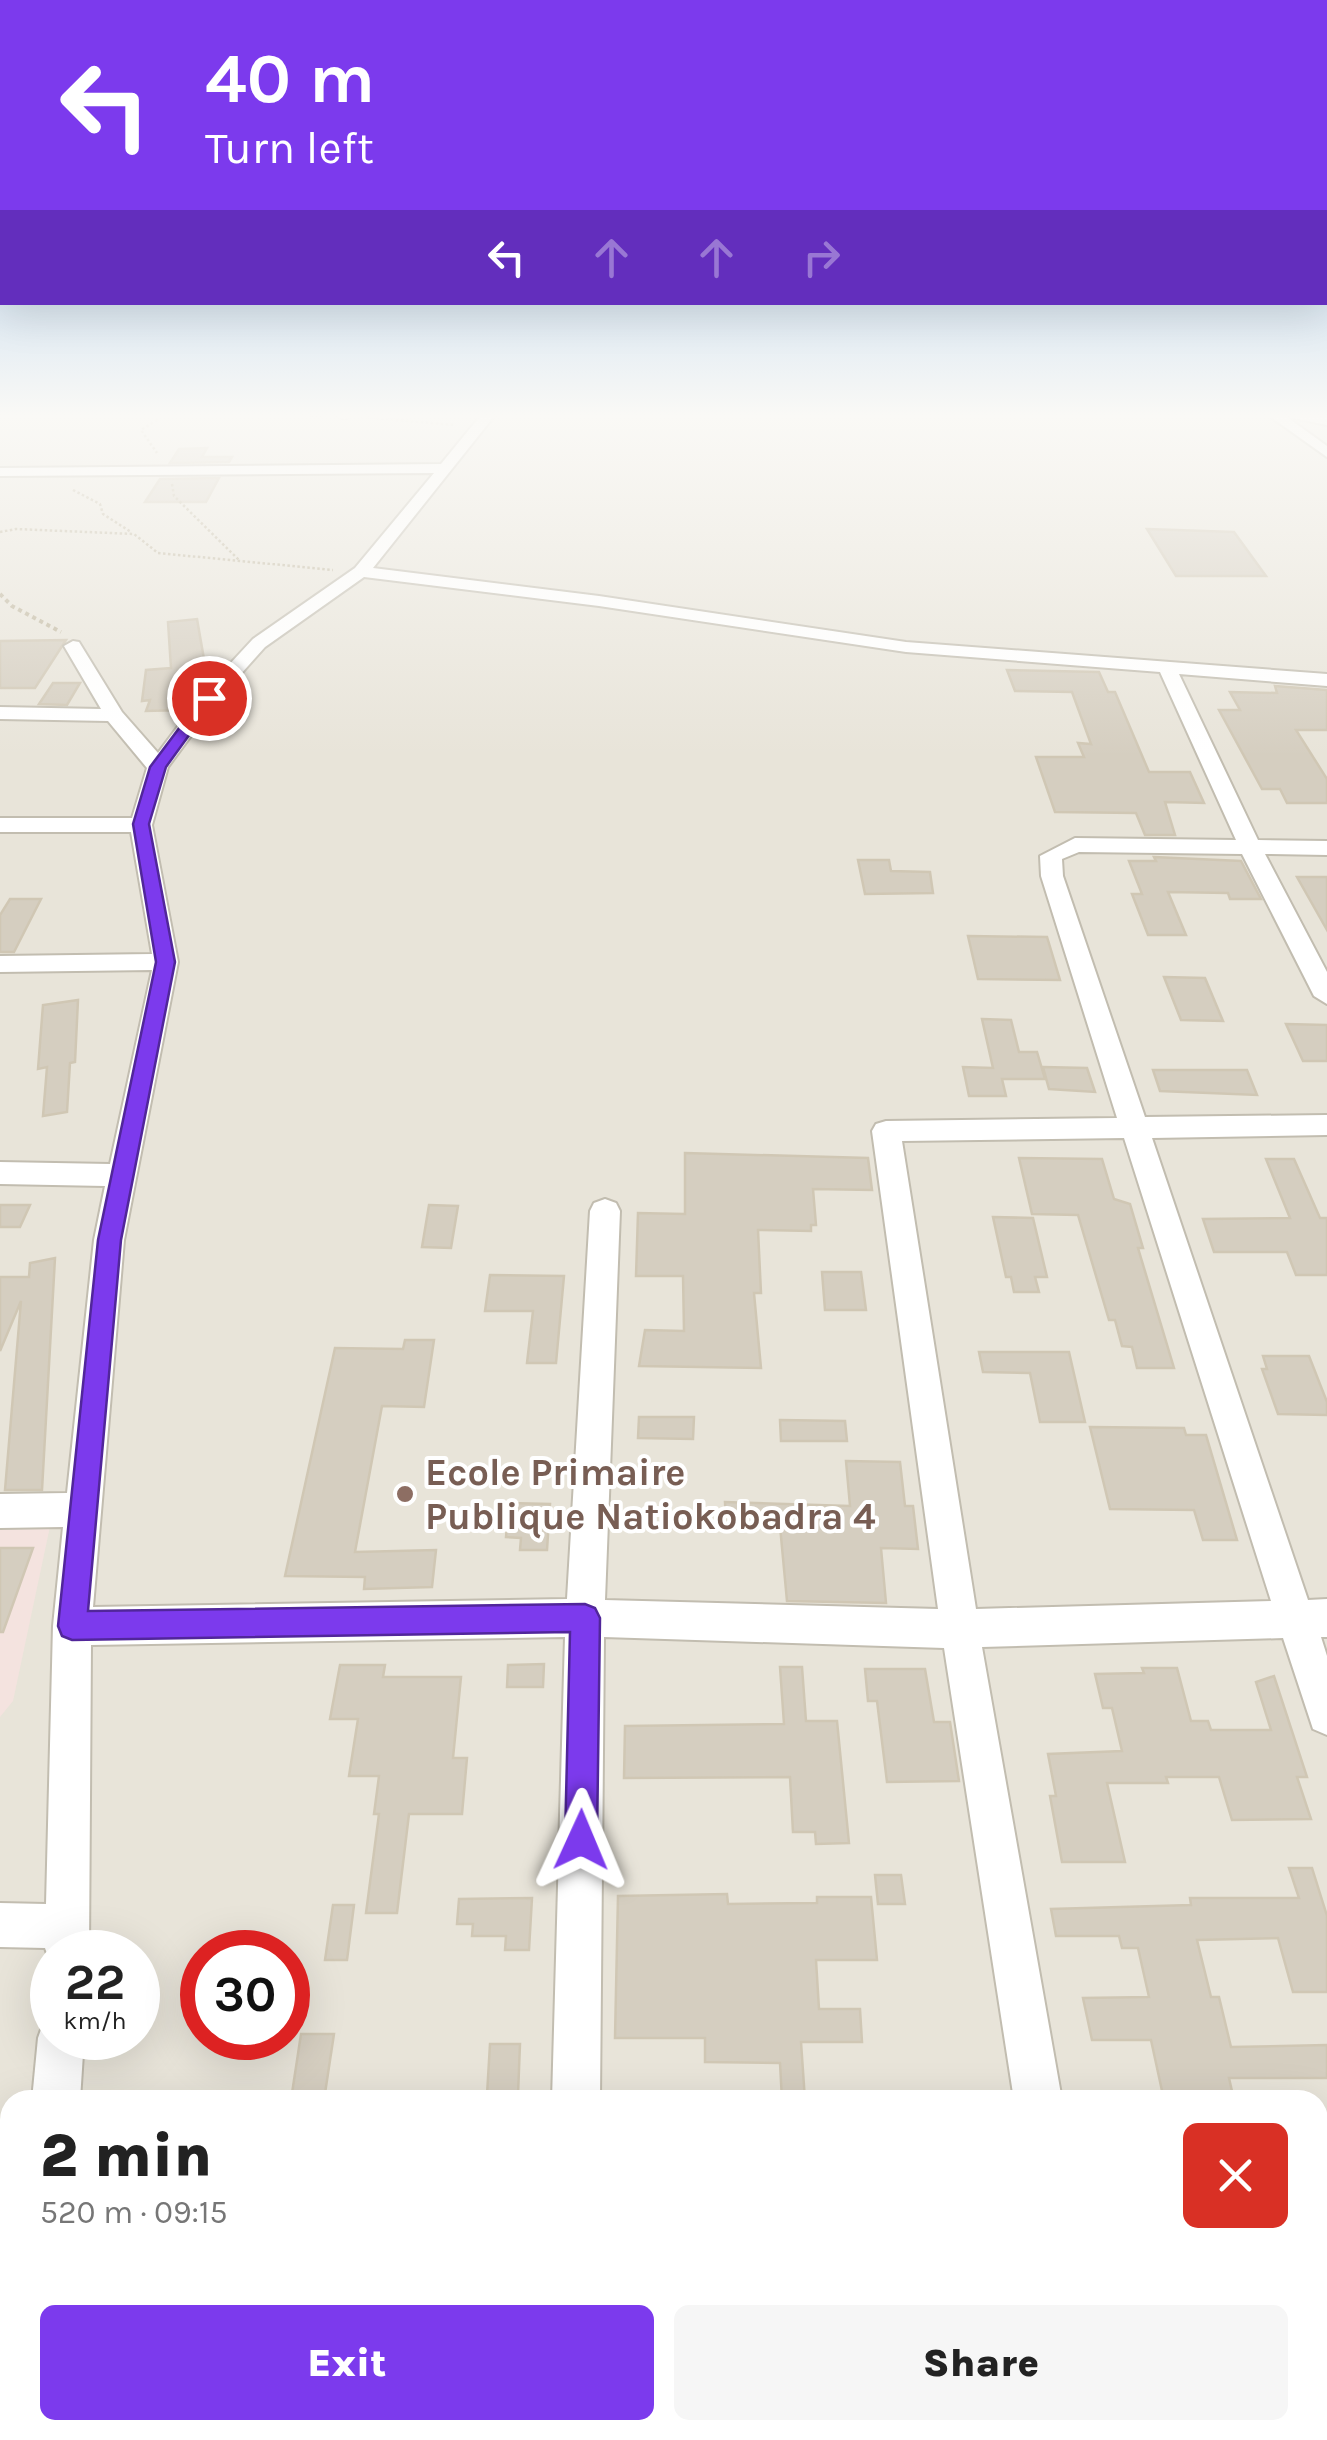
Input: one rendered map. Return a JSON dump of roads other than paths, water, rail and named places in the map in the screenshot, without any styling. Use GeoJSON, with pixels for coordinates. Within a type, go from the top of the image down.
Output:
{"type":"FeatureCollection","features":[{"type":"Feature","properties":{"kind":"street"},"geometry":{"type":"LineString","coordinates":[[68,1930],[72,1626],[109,1240],[166,962],[141,824],[158,767],[209,698],[259,643],[361,572],[396,529]]}},
{"type":"Feature","properties":{"kind":"street"},"geometry":{"type":"LineString","coordinates":[[361,572],[599,601],[906,646],[1327,680]]}},
{"type":"Feature","properties":{"kind":"street"},"geometry":{"type":"LineString","coordinates":[[73,646],[114,716],[158,767]]}},
{"type":"Feature","properties":{"kind":"street"},"geometry":{"type":"LineString","coordinates":[[1166,666],[1250,848],[1327,996]]}},
{"type":"Feature","properties":{"kind":"street"},"geometry":{"type":"LineString","coordinates":[[0,713],[114,716]]}},
{"type":"Feature","properties":{"kind":"street"},"geometry":{"type":"LineString","coordinates":[[0,825],[141,824]]}},
{"type":"Feature","properties":{"kind":"street"},"geometry":{"type":"LineString","coordinates":[[1327,848],[1075,845],[1052,856],[1052,876],[1133,1128],[1310,1618],[1327,1715]]}},
{"type":"Feature","properties":{"kind":"street"},"geometry":{"type":"LineString","coordinates":[[0,964],[166,962]]}},
{"type":"Feature","properties":{"kind":"street"},"geometry":{"type":"LineString","coordinates":[[1036,2090],[960,1629],[886,1130],[1327,1125]]}},
{"type":"Feature","properties":{"kind":"street"},"geometry":{"type":"LineString","coordinates":[[0,1173],[125,1174]]}},
{"type":"Feature","properties":{"kind":"street"},"geometry":{"type":"LineString","coordinates":[[576,2090],[585,1618],[605,1211]]}},
{"type":"Feature","properties":{"kind":"street"},"geometry":{"type":"LineString","coordinates":[[0,1511],[84,1510]]}},
{"type":"Feature","properties":{"kind":"street"},"geometry":{"type":"LineString","coordinates":[[72,1626],[585,1618],[960,1629],[1310,1618]]}},
{"type":"Feature","properties":{"kind":"street"},"geometry":{"type":"LineString","coordinates":[[0,1925],[30,1932]]}},
{"type":"Feature","properties":{"kind":"street"},"geometry":{"type":"LineString","coordinates":[[57,2090],[59,2060]]}},
{"type":"Feature","properties":{"kind":"place","name":"Ecole Primaire Publique Natiokobadra 4"},"geometry":{"type":"Point","coordinates":[405,1494]}}]}
